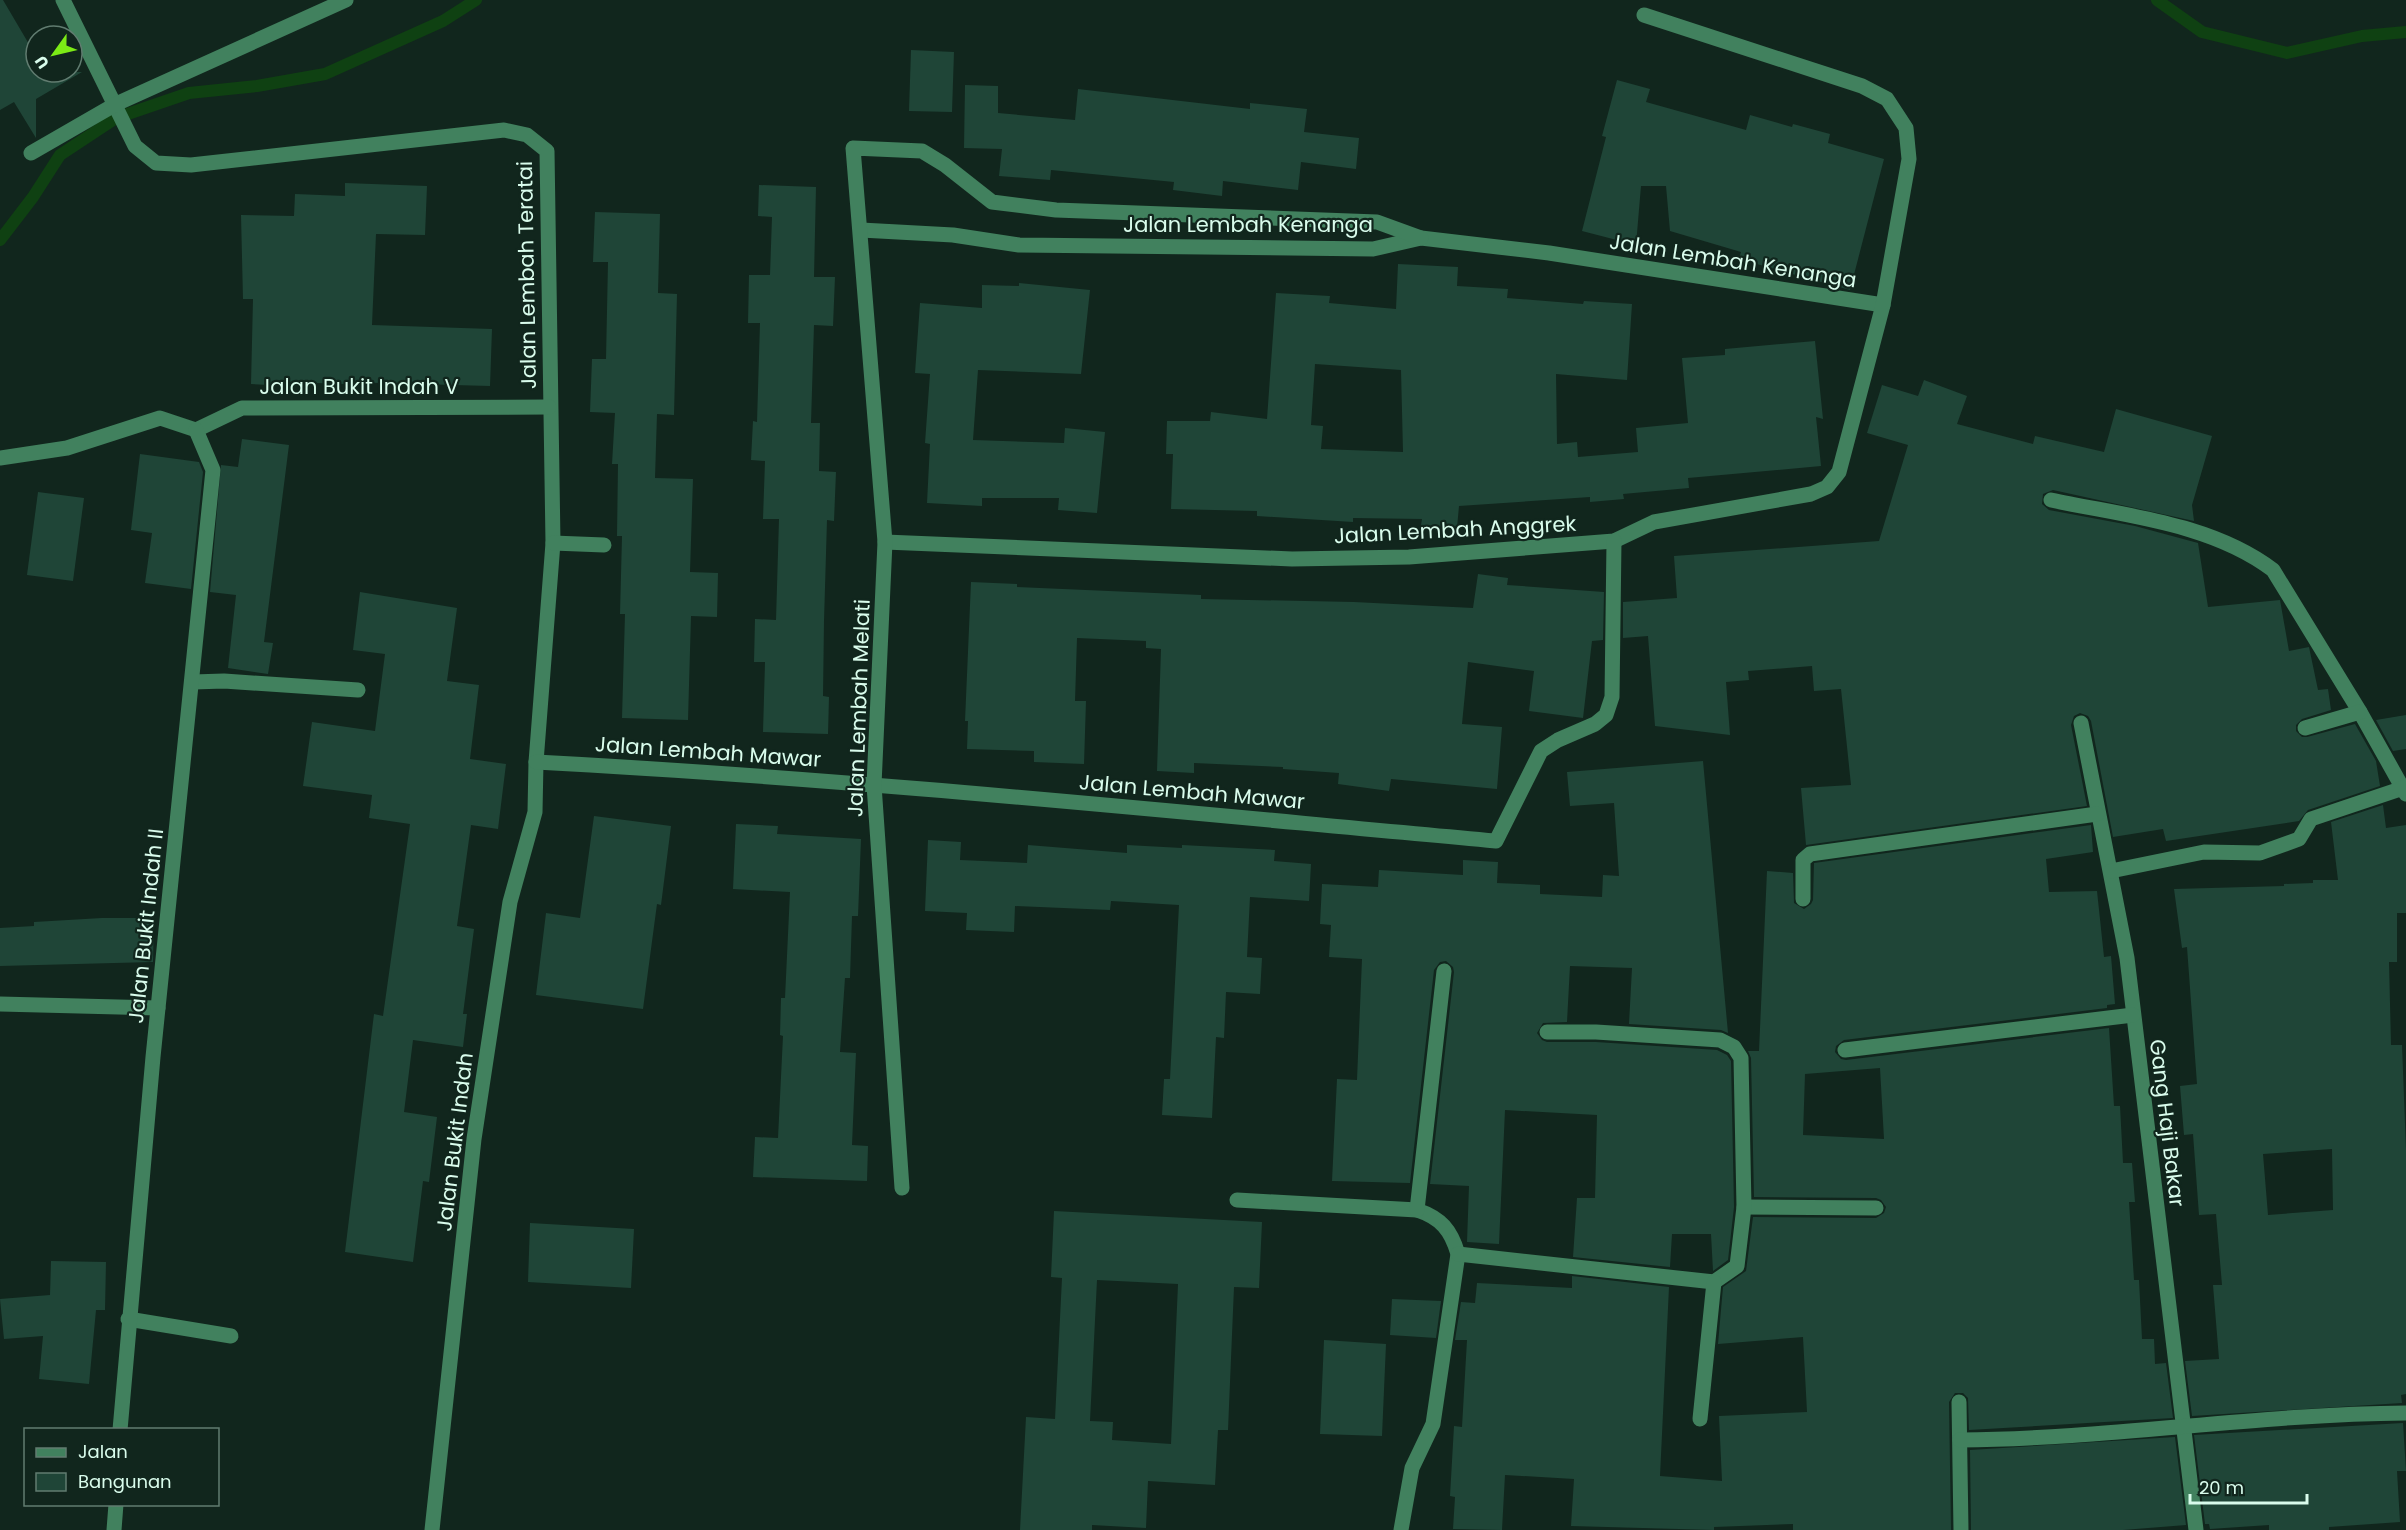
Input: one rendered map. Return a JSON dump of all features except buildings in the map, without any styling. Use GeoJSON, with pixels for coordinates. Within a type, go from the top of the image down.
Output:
{"type":"FeatureCollection","features":[{"type":"Feature","properties":{"kind":"street"},"geometry":{"type":"LineString","coordinates":[[63,0],[116,104]]}},
{"type":"Feature","properties":{"kind":"street"},"geometry":{"type":"LineString","coordinates":[[31,153],[116,104],[346,0]]}},
{"type":"Feature","properties":{"kind":"street","name":"Jalan Lembah Anggrek"},"geometry":{"type":"LineString","coordinates":[[885,542],[1292,559],[1409,557],[1614,541],[1654,522],[1810,494],[1827,488],[1839,472],[1883,305],[1909,159],[1906,128],[1887,99],[1862,86],[1644,15]]}},
{"type":"Feature","properties":{"kind":"street","name":"Jalan Lembah Teratai"},"geometry":{"type":"LineString","coordinates":[[116,104],[135,146],[156,163],[191,165],[504,130],[527,135],[547,151],[549,407],[553,543],[536,762]]}},
{"type":"Feature","properties":{"kind":"street","name":"Jalan Lembah Melati"},"geometry":{"type":"LineString","coordinates":[[902,1188],[874,785],[885,542],[853,148],[922,151],[945,165],[992,202],[1056,210],[1377,222],[1421,238]]}},
{"type":"Feature","properties":{"kind":"street","name":"Jalan Lembah Kenanga"},"geometry":{"type":"LineString","coordinates":[[861,230],[953,235],[1019,245],[1373,249],[1421,238],[1561,255],[1883,305]]}},
{"type":"Feature","properties":{"kind":"street","name":"Jalan Bukit Indah V"},"geometry":{"type":"LineString","coordinates":[[196,430],[242,408],[549,407]]}},
{"type":"Feature","properties":{"kind":"street"},"geometry":{"type":"LineString","coordinates":[[0,458],[68,448],[160,418],[196,430]]}},
{"type":"Feature","properties":{"kind":"street","name":"Jalan Bukit Indah II"},"geometry":{"type":"LineString","coordinates":[[120,1428],[128,1319],[158,1008],[213,470],[196,430]]}},
{"type":"Feature","properties":{"kind":"street"},"geometry":{"type":"LineString","coordinates":[[2051,500],[2200,532],[2260,560],[2272,570],[2360,712],[2405,790],[2311,819],[2299,839],[2260,853],[2204,852],[2111,871]]}},
{"type":"Feature","properties":{"kind":"street","name":"Jalan Lembah Mawar"},"geometry":{"type":"LineString","coordinates":[[536,762],[874,785],[1496,841],[1540,751],[1558,740],[1595,724],[1606,715],[1612,697],[1614,541]]}},
{"type":"Feature","properties":{"kind":"street"},"geometry":{"type":"LineString","coordinates":[[553,543],[604,546]]}},
{"type":"Feature","properties":{"kind":"street"},"geometry":{"type":"LineString","coordinates":[[193,682],[224,681],[358,690]]}},
{"type":"Feature","properties":{"kind":"street"},"geometry":{"type":"LineString","coordinates":[[2305,728],[2360,712]]}},
{"type":"Feature","properties":{"kind":"street","name":"Gang Haji Bakar"},"geometry":{"type":"LineString","coordinates":[[2081,723],[2127,958],[2196,1530]]}},
{"type":"Feature","properties":{"kind":"street","name":"Jalan Bukit Indah"},"geometry":{"type":"LineString","coordinates":[[432,1530],[474,1139],[510,902],[535,812],[536,762]]}},
{"type":"Feature","properties":{"kind":"street"},"geometry":{"type":"LineString","coordinates":[[1803,899],[1803,861],[1810,854],[2097,814]]}},
{"type":"Feature","properties":{"kind":"street"},"geometry":{"type":"LineString","coordinates":[[1417,1210],[1444,971]]}},
{"type":"Feature","properties":{"kind":"street"},"geometry":{"type":"LineString","coordinates":[[0,1004],[158,1008]]}},
{"type":"Feature","properties":{"kind":"street"},"geometry":{"type":"LineString","coordinates":[[1845,1050],[2133,1015]]}},
{"type":"Feature","properties":{"kind":"street"},"geometry":{"type":"LineString","coordinates":[[1458,1254],[1714,1282],[1737,1266],[1744,1207],[1741,1058],[1734,1047],[1720,1040],[1596,1032],[1547,1032]]}},
{"type":"Feature","properties":{"kind":"street"},"geometry":{"type":"LineString","coordinates":[[1237,1200],[1417,1210],[1428,1213],[1447,1227],[1458,1254],[1433,1424],[1412,1468],[1401,1530]]}},
{"type":"Feature","properties":{"kind":"street"},"geometry":{"type":"LineString","coordinates":[[1744,1207],[1876,1208]]}},
{"type":"Feature","properties":{"kind":"street"},"geometry":{"type":"LineString","coordinates":[[1700,1419],[1714,1282]]}},
{"type":"Feature","properties":{"kind":"street"},"geometry":{"type":"LineString","coordinates":[[128,1319],[231,1336]]}},
{"type":"Feature","properties":{"kind":"street"},"geometry":{"type":"LineString","coordinates":[[1959,1402],[1961,1530]]}},
{"type":"Feature","properties":{"kind":"street"},"geometry":{"type":"LineString","coordinates":[[1960,1440],[2031,1439],[2333,1413],[2406,1413]]}},
{"type":"Feature","properties":{"kind":"street"},"geometry":{"type":"LineString","coordinates":[[114,1530],[116,1506]]}},
{"type":"Feature","properties":{"kind":"waterway"},"geometry":{"type":"LineString","coordinates":[[0,240],[33,197],[60,155],[116,118],[189,93],[257,86],[325,74],[443,21],[476,0]]}},
{"type":"Feature","properties":{"kind":"waterway"},"geometry":{"type":"LineString","coordinates":[[2157,0],[2202,32],[2287,53],[2362,36],[2406,32]]}}]}
